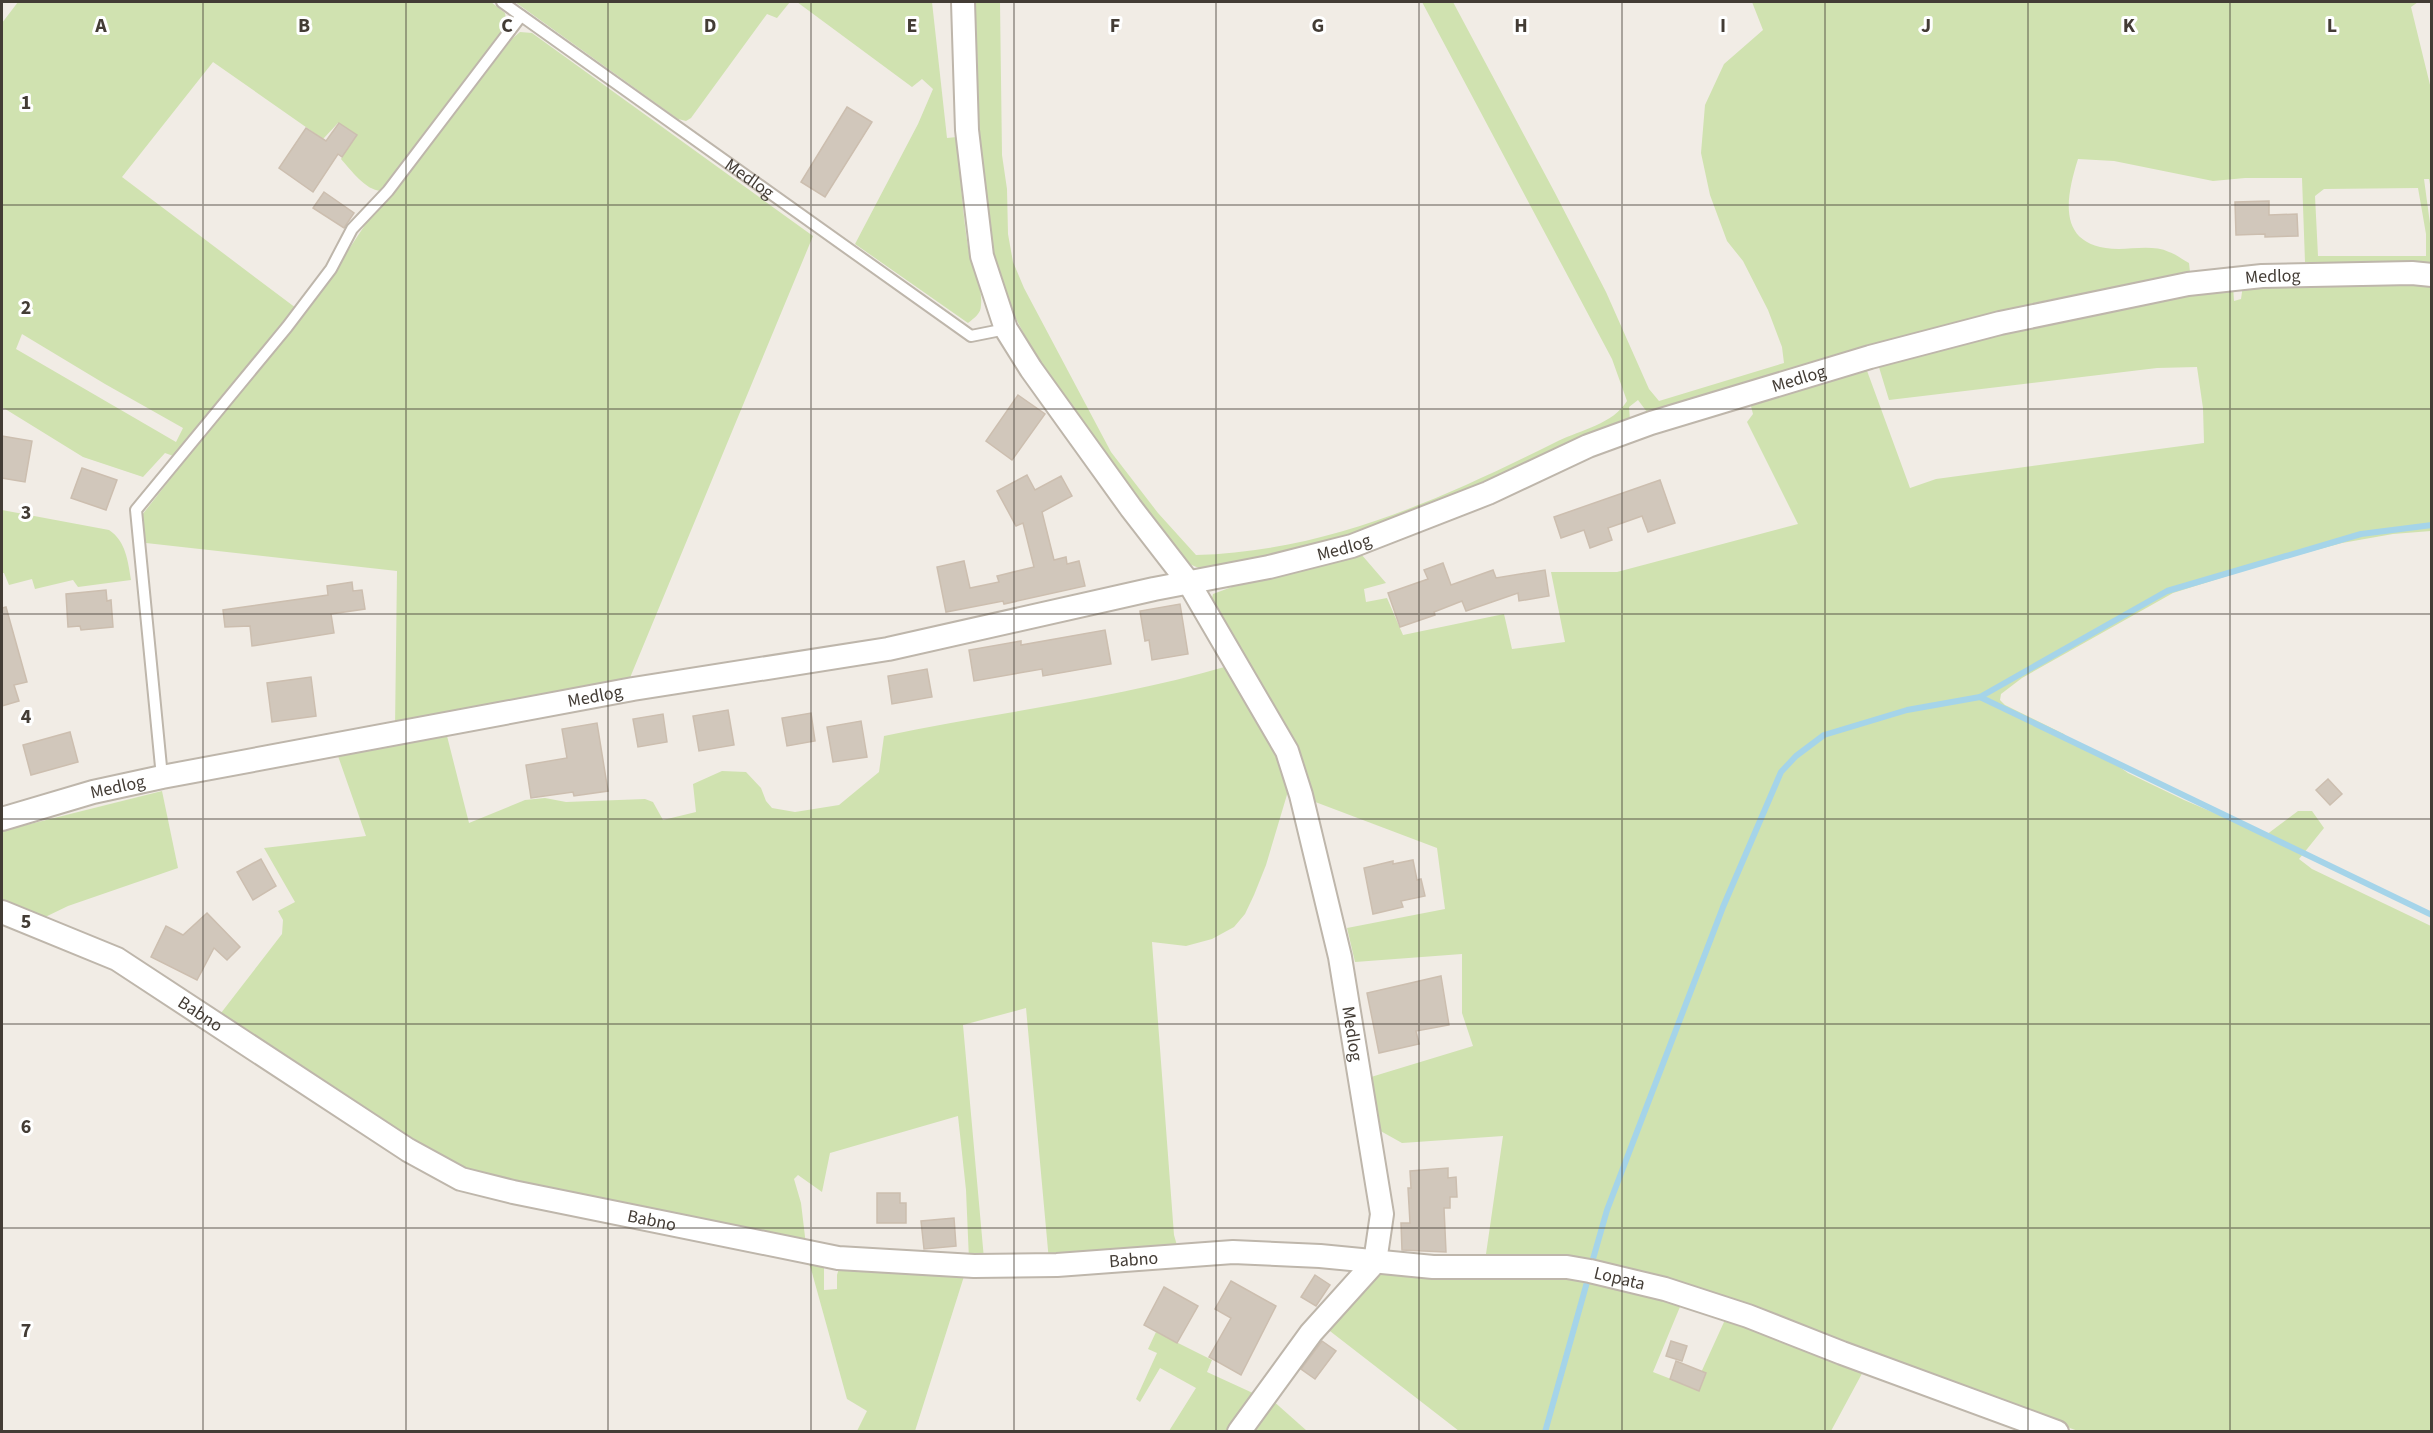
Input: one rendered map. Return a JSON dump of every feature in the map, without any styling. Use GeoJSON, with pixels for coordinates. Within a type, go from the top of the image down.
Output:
{"type":"FeatureCollection","features":[{"type":"Feature","properties":{"kind":"street"},"geometry":{"type":"LineString","coordinates":[[963,2],[968,130],[982,256],[1006,329],[1030,369],[1124,499],[1190,583]]}},
{"type":"Feature","properties":{"kind":"street","name":"Medlog"},"geometry":{"type":"LineString","coordinates":[[2,819],[93,792],[162,777],[633,689],[888,649],[1154,589],[1269,567],[1352,546],[1488,493],[1588,446],[1651,423],[1870,357],[2000,323],[2188,284],[2262,276],[2412,273],[2432,275]]}},
{"type":"Feature","properties":{"kind":"street","name":"Medlog"},"geometry":{"type":"LineString","coordinates":[[1190,583],[1287,751],[1301,795],[1340,957],[1370,1130],[1382,1214],[1375,1262]]}},
{"type":"Feature","properties":{"kind":"street","name":"Babno"},"geometry":{"type":"LineString","coordinates":[[2,912],[117,959],[408,1150],[461,1179],[513,1192],[838,1258],[974,1266],[1057,1265],[1233,1252],[1320,1256],[1375,1262]]}},
{"type":"Feature","properties":{"kind":"street"},"geometry":{"type":"LineString","coordinates":[[1239,1431],[1311,1333],[1375,1262]]}},
{"type":"Feature","properties":{"kind":"street","name":"Lopata"},"geometry":{"type":"LineString","coordinates":[[1375,1262],[1433,1267],[1567,1268],[1614,1276],[1665,1289],[1748,1316],[1842,1353],[2057,1431]]}},
{"type":"Feature","properties":{"kind":"lane","name":"Medlog"},"geometry":{"type":"LineString","coordinates":[[502,2],[971,336],[1006,329]]}},
{"type":"Feature","properties":{"kind":"lane"},"geometry":{"type":"LineString","coordinates":[[162,777],[136,510],[286,327],[331,269],[352,229],[388,191],[521,16]]}},
{"type":"Feature","properties":{"kind":"green space"},"geometry":{"type":"Polygon","coordinates":[[[18,2],[491,2],[505,13],[506,19],[503,30],[381,191],[364,183],[341,159],[356,134],[338,123],[323,139],[213,62],[122,177],[296,308],[176,457],[165,453],[143,477],[83,457],[2,407],[2,23],[18,2]],[[22,334],[16,349],[176,442],[183,428],[22,334]]]}},
{"type":"Feature","properties":{"kind":"green space"},"geometry":{"type":"Polygon","coordinates":[[[515,2],[790,2],[777,18],[767,14],[691,118],[686,121],[678,119],[515,2]]]}},
{"type":"Feature","properties":{"kind":"green space"},"geometry":{"type":"Polygon","coordinates":[[[797,2],[932,2],[947,138],[957,137],[967,238],[981,298],[980,311],[968,323],[855,244],[918,124],[933,89],[922,79],[912,87],[797,2]]]}},
{"type":"Feature","properties":{"kind":"green space"},"geometry":{"type":"Polygon","coordinates":[[[975,2],[1000,2],[1002,155],[1007,189],[1008,234],[1013,262],[1024,288],[1111,452],[1158,513],[1196,555],[1292,544],[1383,518],[1471,483],[1558,441],[1596,426],[1614,415],[1627,401],[1612,359],[1422,2],[1453,2],[1606,292],[1649,389],[1659,401],[1784,363],[1782,347],[1768,310],[1743,261],[1727,241],[1710,195],[1701,153],[1705,105],[1724,64],[1763,30],[1752,2],[2418,2],[2411,7],[2431,89],[2431,190],[2429,179],[2424,179],[2431,231],[2431,268],[2305,262],[2302,178],[2245,178],[2213,181],[2114,161],[2078,159],[2070,191],[2069,207],[2070,220],[2076,232],[2085,241],[2099,247],[2163,250],[2189,263],[2190,272],[2034,303],[1800,367],[1647,412],[1638,400],[1629,407],[1630,420],[1610,425],[1559,446],[1463,494],[1391,522],[1257,562],[1201,569],[1187,563],[1091,437],[1088,429],[1034,351],[1008,301],[989,230],[984,192],[975,2]],[[2418,188],[2324,189],[2315,196],[2318,256],[2426,256],[2426,234],[2418,188]]]}},
{"type":"Feature","properties":{"kind":"green space"},"geometry":{"type":"Polygon","coordinates":[[[520,32],[532,33],[813,236],[627,685],[395,728],[397,571],[137,542],[138,520],[335,270],[369,219],[520,32]]]}},
{"type":"Feature","properties":{"kind":"green space"},"geometry":{"type":"Polygon","coordinates":[[[2381,282],[2431,287],[2431,531],[2393,534],[2342,543],[2173,593],[2022,678],[2001,694],[2000,700],[2005,705],[2064,734],[2069,742],[2100,753],[2128,773],[2266,835],[2298,811],[2312,811],[2324,828],[2299,859],[2312,869],[2431,926],[2431,1431],[2078,1431],[1739,1306],[1485,1261],[1503,1136],[1402,1143],[1377,1129],[1371,1077],[1473,1046],[1462,1013],[1462,954],[1355,962],[1347,928],[1445,909],[1437,848],[1310,800],[1289,734],[1259,681],[1210,605],[1213,594],[1253,579],[1361,554],[1386,583],[1364,589],[1366,602],[1387,598],[1403,635],[1504,614],[1512,649],[1565,642],[1551,572],[1617,572],[1798,524],[1747,422],[1753,414],[1750,402],[1866,368],[1910,488],[1936,479],[2204,443],[2203,408],[2197,367],[2157,368],[1889,400],[1878,364],[1942,345],[2233,286],[2234,301],[2241,299],[2243,285],[2381,282]]]}},
{"type":"Feature","properties":{"kind":"green space"},"geometry":{"type":"Polygon","coordinates":[[[2,510],[109,530],[123,546],[131,580],[78,587],[73,580],[35,589],[32,579],[9,585],[2,573],[2,510]]]}},
{"type":"Feature","properties":{"kind":"green space"},"geometry":{"type":"Polygon","coordinates":[[[1228,666],[1278,744],[1289,788],[1266,865],[1245,914],[1234,927],[1212,939],[1186,946],[1152,942],[1174,1235],[1178,1249],[1049,1261],[1026,1008],[963,1025],[984,1259],[969,1260],[966,1190],[958,1116],[830,1153],[822,1192],[798,1175],[794,1179],[801,1203],[806,1245],[466,1176],[221,1013],[282,934],[283,920],[278,911],[295,902],[264,848],[366,836],[338,756],[447,736],[469,823],[525,800],[545,798],[566,802],[645,799],[653,802],[663,820],[696,812],[693,784],[722,771],[746,772],[761,788],[766,801],[772,808],[795,812],[839,805],[879,772],[884,736],[1100,696],[1228,666]]]}},
{"type":"Feature","properties":{"kind":"green space"},"geometry":{"type":"Polygon","coordinates":[[[162,791],[178,868],[68,906],[39,920],[2,907],[2,831],[162,791]]]}},
{"type":"Feature","properties":{"kind":"green space"},"geometry":{"type":"Polygon","coordinates":[[[805,1255],[824,1266],[824,1290],[837,1289],[840,1265],[966,1270],[915,1431],[857,1431],[867,1411],[847,1399],[811,1269],[805,1255]]]}},
{"type":"Feature","properties":{"kind":"green space"},"geometry":{"type":"Polygon","coordinates":[[[1391,1270],[1584,1275],[1682,1302],[1653,1372],[1694,1388],[1724,1322],[1732,1320],[1865,1368],[1831,1431],[1459,1431],[1326,1328],[1376,1275],[1391,1270]]]}},
{"type":"Feature","properties":{"kind":"green space"},"geometry":{"type":"Polygon","coordinates":[[[1156,1332],[1212,1360],[1207,1372],[1255,1394],[1228,1432],[1169,1431],[1196,1388],[1160,1368],[1140,1402],[1136,1399],[1157,1353],[1148,1349],[1156,1332]]]}},
{"type":"Feature","properties":{"kind":"green space"},"geometry":{"type":"Polygon","coordinates":[[[1271,1399],[1307,1431],[1248,1432],[1271,1399]]]}},
{"type":"Feature","properties":{"kind":"building"},"geometry":{"type":"Polygon","coordinates":[[[847,107],[872,122],[825,197],[801,182],[847,107]]]}},
{"type":"Feature","properties":{"kind":"building"},"geometry":{"type":"Polygon","coordinates":[[[339,123],[357,135],[342,157],[338,154],[313,192],[279,168],[306,128],[326,141],[339,123]]]}},
{"type":"Feature","properties":{"kind":"building"},"geometry":{"type":"Polygon","coordinates":[[[324,192],[354,213],[344,228],[313,208],[324,192]]]}},
{"type":"Feature","properties":{"kind":"building"},"geometry":{"type":"Polygon","coordinates":[[[2269,201],[2269,215],[2297,214],[2298,236],[2236,235],[2235,202],[2269,201]]]}},
{"type":"Feature","properties":{"kind":"building"},"geometry":{"type":"Polygon","coordinates":[[[1018,395],[1045,414],[1012,460],[986,441],[1018,395]]]}},
{"type":"Feature","properties":{"kind":"building"},"geometry":{"type":"Polygon","coordinates":[[[2,436],[32,441],[25,482],[2,478],[2,436]]]}},
{"type":"Feature","properties":{"kind":"building"},"geometry":{"type":"Polygon","coordinates":[[[82,468],[117,480],[106,510],[71,498],[82,468]]]}},
{"type":"Feature","properties":{"kind":"building"},"geometry":{"type":"Polygon","coordinates":[[[1027,475],[1035,490],[1061,476],[1072,496],[1042,512],[1054,560],[1066,557],[1067,564],[1079,561],[1085,586],[1004,604],[1003,601],[946,612],[937,567],[964,561],[970,588],[999,582],[997,576],[1034,567],[1023,523],[1016,526],[997,491],[1027,475]]]}},
{"type":"Feature","properties":{"kind":"building"},"geometry":{"type":"Polygon","coordinates":[[[1660,480],[1675,523],[1648,532],[1642,516],[1608,528],[1612,540],[1590,548],[1584,530],[1561,538],[1554,517],[1660,480]]]}},
{"type":"Feature","properties":{"kind":"building"},"geometry":{"type":"Polygon","coordinates":[[[1443,563],[1451,585],[1493,570],[1496,578],[1545,570],[1549,596],[1519,601],[1518,593],[1466,611],[1462,601],[1434,612],[1435,615],[1400,627],[1388,593],[1428,579],[1424,570],[1443,563]]]}},
{"type":"Feature","properties":{"kind":"building"},"geometry":{"type":"Polygon","coordinates":[[[352,582],[353,591],[362,590],[365,609],[331,614],[334,633],[252,646],[250,626],[225,627],[223,610],[328,595],[327,586],[352,582]]]}},
{"type":"Feature","properties":{"kind":"building"},"geometry":{"type":"Polygon","coordinates":[[[106,590],[107,601],[111,600],[113,627],[81,630],[80,626],[68,627],[66,594],[106,590]]]}},
{"type":"Feature","properties":{"kind":"building"},"geometry":{"type":"Polygon","coordinates":[[[1180,604],[1188,654],[1152,660],[1149,640],[1145,641],[1140,611],[1180,604]]]}},
{"type":"Feature","properties":{"kind":"building"},"geometry":{"type":"Polygon","coordinates":[[[6,607],[27,682],[14,685],[19,701],[2,706],[2,608],[6,607]]]}},
{"type":"Feature","properties":{"kind":"building"},"geometry":{"type":"Polygon","coordinates":[[[1105,630],[1111,664],[1043,676],[1042,669],[974,681],[969,650],[1021,641],[1021,645],[1105,630]]]}},
{"type":"Feature","properties":{"kind":"building"},"geometry":{"type":"Polygon","coordinates":[[[927,669],[932,697],[892,704],[888,676],[927,669]]]}},
{"type":"Feature","properties":{"kind":"building"},"geometry":{"type":"Polygon","coordinates":[[[311,677],[316,716],[272,722],[267,683],[311,677]]]}},
{"type":"Feature","properties":{"kind":"building"},"geometry":{"type":"Polygon","coordinates":[[[728,710],[734,745],[699,751],[693,716],[728,710]]]}},
{"type":"Feature","properties":{"kind":"building"},"geometry":{"type":"Polygon","coordinates":[[[811,713],[815,741],[787,746],[782,718],[811,713]]]}},
{"type":"Feature","properties":{"kind":"building"},"geometry":{"type":"Polygon","coordinates":[[[663,714],[667,742],[638,747],[633,719],[663,714]]]}},
{"type":"Feature","properties":{"kind":"building"},"geometry":{"type":"Polygon","coordinates":[[[861,721],[867,757],[833,762],[827,727],[861,721]]]}},
{"type":"Feature","properties":{"kind":"building"},"geometry":{"type":"Polygon","coordinates":[[[597,723],[608,791],[574,796],[573,792],[531,798],[526,765],[567,758],[562,729],[597,723]]]}},
{"type":"Feature","properties":{"kind":"building"},"geometry":{"type":"Polygon","coordinates":[[[70,732],[78,762],[31,775],[23,745],[70,732]]]}},
{"type":"Feature","properties":{"kind":"building"},"geometry":{"type":"Polygon","coordinates":[[[2328,779],[2342,794],[2330,805],[2316,790],[2328,779]]]}},
{"type":"Feature","properties":{"kind":"building"},"geometry":{"type":"Polygon","coordinates":[[[261,859],[276,886],[253,900],[237,872],[261,859]]]}},
{"type":"Feature","properties":{"kind":"building"},"geometry":{"type":"Polygon","coordinates":[[[1413,860],[1417,880],[1421,879],[1425,896],[1401,901],[1403,907],[1373,914],[1364,868],[1393,861],[1393,864],[1413,860]]]}},
{"type":"Feature","properties":{"kind":"building"},"geometry":{"type":"Polygon","coordinates":[[[207,913],[240,947],[227,960],[214,948],[197,980],[151,957],[166,926],[183,935],[207,913]]]}},
{"type":"Feature","properties":{"kind":"building"},"geometry":{"type":"Polygon","coordinates":[[[1441,976],[1449,1025],[1416,1031],[1419,1044],[1379,1053],[1367,993],[1441,976]]]}},
{"type":"Feature","properties":{"kind":"building"},"geometry":{"type":"Polygon","coordinates":[[[1448,1168],[1448,1178],[1456,1177],[1457,1197],[1450,1197],[1450,1208],[1444,1208],[1446,1252],[1402,1250],[1401,1223],[1410,1223],[1408,1188],[1411,1188],[1410,1171],[1448,1168]]]}},
{"type":"Feature","properties":{"kind":"building"},"geometry":{"type":"Polygon","coordinates":[[[877,1193],[900,1193],[900,1203],[906,1203],[906,1223],[877,1223],[877,1193]]]}},
{"type":"Feature","properties":{"kind":"building"},"geometry":{"type":"Polygon","coordinates":[[[954,1218],[956,1246],[924,1249],[921,1221],[954,1218]]]}},
{"type":"Feature","properties":{"kind":"building"},"geometry":{"type":"Polygon","coordinates":[[[1315,1275],[1330,1285],[1316,1306],[1301,1297],[1315,1275]]]}},
{"type":"Feature","properties":{"kind":"building"},"geometry":{"type":"Polygon","coordinates":[[[1231,1281],[1276,1306],[1241,1375],[1209,1357],[1231,1318],[1215,1309],[1231,1281]]]}},
{"type":"Feature","properties":{"kind":"building"},"geometry":{"type":"Polygon","coordinates":[[[1164,1287],[1198,1306],[1177,1343],[1144,1325],[1164,1287]]]}},
{"type":"Feature","properties":{"kind":"building"},"geometry":{"type":"Polygon","coordinates":[[[1322,1341],[1336,1351],[1315,1379],[1301,1369],[1322,1341]]]}},
{"type":"Feature","properties":{"kind":"building"},"geometry":{"type":"Polygon","coordinates":[[[1671,1341],[1687,1346],[1682,1361],[1666,1356],[1671,1341]]]}},
{"type":"Feature","properties":{"kind":"building"},"geometry":{"type":"Polygon","coordinates":[[[1676,1361],[1706,1373],[1699,1391],[1670,1379],[1676,1361]]]}},
{"type":"Feature","properties":{"kind":"waterway"},"geometry":{"type":"LineString","coordinates":[[1591,1266],[1607,1210],[1723,907],[1781,772],[1796,756],[1824,735],[1907,710],[1980,697],[2167,591],[2361,534],[2432,525]]}},
{"type":"Feature","properties":{"kind":"waterway"},"geometry":{"type":"LineString","coordinates":[[1980,697],[2432,915]]}},
{"type":"Feature","properties":{"kind":"waterway"},"geometry":{"type":"LineString","coordinates":[[1545,1432],[1589,1275]]}}]}
